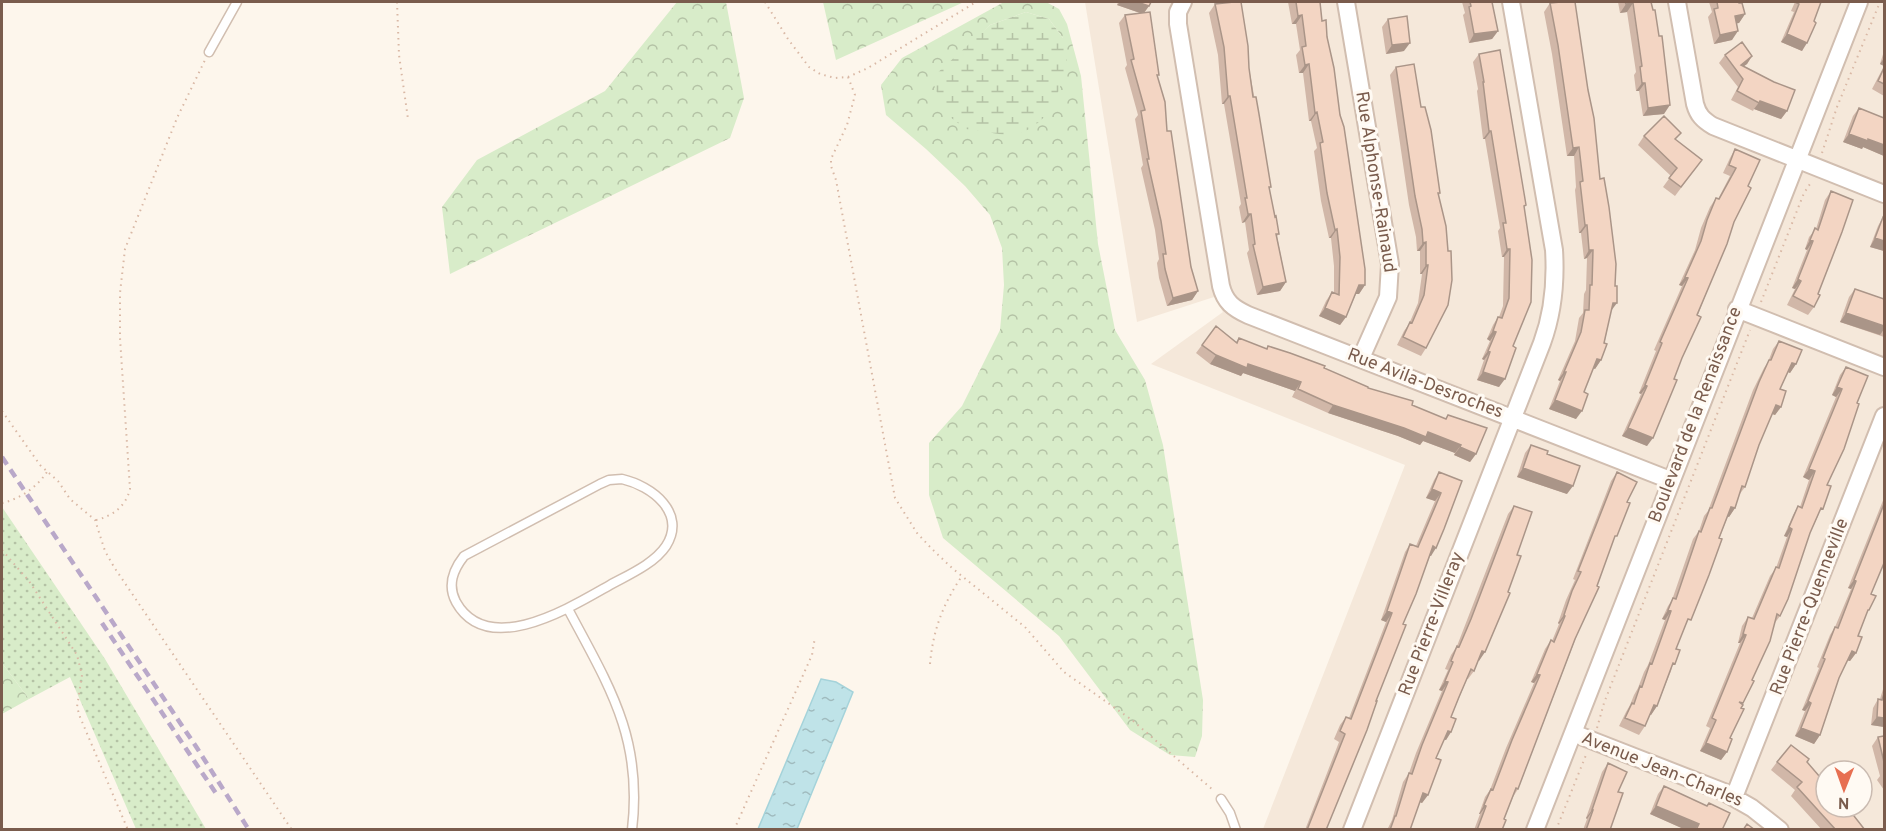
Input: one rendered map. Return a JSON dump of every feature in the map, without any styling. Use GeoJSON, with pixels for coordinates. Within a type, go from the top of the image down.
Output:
{"type":"FeatureCollection","features":[{"type":"Feature","properties":{"kind":"street","name":"Rue Avila-Desroches"},"geometry":{"type":"LineString","coordinates":[[1183,2],[1178,12],[1178,24],[1224,297],[1237,310],[1512,418],[1547,327],[1555,275],[1552,242],[1511,2]]}},
{"type":"Feature","properties":{"kind":"street","name":"Rue Alphonse-Rainaud"},"geometry":{"type":"LineString","coordinates":[[1346,2],[1390,264],[1388,297],[1361,358]]}},
{"type":"Feature","properties":{"kind":"street"},"geometry":{"type":"LineString","coordinates":[[1677,2],[1698,113],[1703,120],[1884,194]]}},
{"type":"Feature","properties":{"kind":"street","name":"Boulevard de la Renaissance"},"geometry":{"type":"LineString","coordinates":[[1535,830],[1859,2]]}},
{"type":"Feature","properties":{"kind":"street"},"geometry":{"type":"LineString","coordinates":[[1737,309],[1884,367]]}},
{"type":"Feature","properties":{"kind":"street","name":"Rue Pierre-Quenneville"},"geometry":{"type":"LineString","coordinates":[[1734,797],[1884,416]]}},
{"type":"Feature","properties":{"kind":"street"},"geometry":{"type":"LineString","coordinates":[[1512,418],[1671,480]]}},
{"type":"Feature","properties":{"kind":"street","name":"Rue Pierre-Villeray"},"geometry":{"type":"LineString","coordinates":[[1352,830],[1512,418]]}},
{"type":"Feature","properties":{"kind":"street","name":"Avenue Jean-Charles"},"geometry":{"type":"LineString","coordinates":[[1573,734],[1734,797],[1752,807],[1779,830]]}},
{"type":"Feature","properties":{"kind":"lane"},"geometry":{"type":"LineString","coordinates":[[209,52],[237,2]]}},
{"type":"Feature","properties":{"kind":"lane"},"geometry":{"type":"LineString","coordinates":[[622,479],[649,490],[668,507],[673,520],[672,533],[665,547],[640,568],[568,609],[542,620],[518,626],[483,626],[471,620],[458,604],[452,588],[452,575],[464,556],[609,480],[622,479]]}},
{"type":"Feature","properties":{"kind":"lane"},"geometry":{"type":"LineString","coordinates":[[568,609],[599,668],[624,724],[633,766],[632,830]]}},
{"type":"Feature","properties":{"kind":"lane"},"geometry":{"type":"LineString","coordinates":[[1221,799],[1236,830]]}},
{"type":"Feature","properties":{"kind":"path"},"geometry":{"type":"LineString","coordinates":[[397,2],[399,55],[408,119]]}},
{"type":"Feature","properties":{"kind":"path"},"geometry":{"type":"LineString","coordinates":[[765,2],[809,67],[829,77],[848,77],[868,68],[976,2]]}},
{"type":"Feature","properties":{"kind":"path"},"geometry":{"type":"LineString","coordinates":[[1824,148],[1837,107],[1880,2]]}},
{"type":"Feature","properties":{"kind":"path"},"geometry":{"type":"LineString","coordinates":[[95,520],[104,518],[122,507],[128,499],[130,489],[120,338],[120,293],[124,249],[177,118],[209,52]]}},
{"type":"Feature","properties":{"kind":"path"},"geometry":{"type":"LineString","coordinates":[[848,77],[855,95],[854,102],[847,125],[833,152],[831,166],[836,180],[891,484],[902,513],[917,533],[962,576],[1025,627],[1064,672],[1132,720],[1221,799]]}},
{"type":"Feature","properties":{"kind":"path","name":"Boulevard de la Renaissance"},"geometry":{"type":"LineString","coordinates":[[1762,300],[1804,193],[1811,183]]}},
{"type":"Feature","properties":{"kind":"path","name":"Boulevard de la Renaissance"},"geometry":{"type":"LineString","coordinates":[[1598,723],[1748,334]]}},
{"type":"Feature","properties":{"kind":"path"},"geometry":{"type":"LineString","coordinates":[[2,411],[40,465],[58,482],[70,499],[95,520],[105,551],[114,567],[292,830]]}},
{"type":"Feature","properties":{"kind":"path"},"geometry":{"type":"LineString","coordinates":[[2,503],[26,493],[47,472]]}},
{"type":"Feature","properties":{"kind":"path"},"geometry":{"type":"LineString","coordinates":[[2,550],[29,581],[77,655],[82,675],[77,707],[128,830]]}},
{"type":"Feature","properties":{"kind":"path"},"geometry":{"type":"LineString","coordinates":[[930,664],[932,641],[937,622],[948,597],[962,576]]}},
{"type":"Feature","properties":{"kind":"path"},"geometry":{"type":"LineString","coordinates":[[734,830],[812,655],[815,636]]}},
{"type":"Feature","properties":{"kind":"path"},"geometry":{"type":"LineString","coordinates":[[1556,830],[1585,758]]}},
{"type":"Feature","properties":{"kind":"shaded area"},"geometry":{"type":"Polygon","coordinates":[[[1085,2],[1884,2],[1884,829],[1263,829],[1405,465],[1151,364],[1223,312],[1214,297],[1137,322],[1085,2]]]}},
{"type":"Feature","properties":{"kind":"green space"},"geometry":{"type":"Polygon","coordinates":[[[677,2],[726,2],[744,98],[730,138],[450,274],[442,207],[477,160],[605,91],[677,2]]]}},
{"type":"Feature","properties":{"kind":"green space"},"geometry":{"type":"Polygon","coordinates":[[[823,2],[964,2],[836,60],[823,2]]]}},
{"type":"Feature","properties":{"kind":"green space"},"geometry":{"type":"Polygon","coordinates":[[[1004,2],[1046,2],[1059,9],[1067,24],[1081,76],[1098,244],[1115,330],[1145,380],[1163,445],[1203,700],[1202,736],[1195,757],[1170,755],[1130,730],[1059,636],[943,538],[929,495],[929,443],[962,406],[1000,330],[1004,285],[1002,248],[990,215],[965,186],[886,115],[881,85],[902,58],[1004,2]],[[1026,12],[990,25],[967,48],[1063,38],[1049,19],[1026,12]]]}},
{"type":"Feature","properties":{"kind":"green space"},"geometry":{"type":"Polygon","coordinates":[[[1026,12],[1049,19],[1063,38],[1068,67],[1050,112],[1032,128],[1012,136],[966,129],[946,114],[934,85],[934,76],[990,25],[1026,12]]]}},
{"type":"Feature","properties":{"kind":"green space"},"geometry":{"type":"Polygon","coordinates":[[[2,507],[105,659],[206,829],[136,829],[70,677],[29,699],[2,663],[2,507]]]}},
{"type":"Feature","properties":{"kind":"green space"},"geometry":{"type":"Polygon","coordinates":[[[2,663],[29,699],[2,714],[2,663]]]}},
{"type":"Feature","properties":{"kind":"water"},"geometry":{"type":"Polygon","coordinates":[[[821,679],[836,682],[853,692],[797,829],[758,829],[821,679]]]}},
{"type":"Feature","properties":{"kind":"building"},"geometry":{"type":"Polygon","coordinates":[[[1137,2],[1151,2],[1149,6],[1137,2]]]}},
{"type":"Feature","properties":{"kind":"building"},"geometry":{"type":"Polygon","coordinates":[[[1241,2],[1253,97],[1256,97],[1271,187],[1269,187],[1279,234],[1276,234],[1286,282],[1263,287],[1253,245],[1255,244],[1251,214],[1248,214],[1245,198],[1247,198],[1230,96],[1228,96],[1224,47],[1215,4],[1241,2]]]}},
{"type":"Feature","properties":{"kind":"building"},"geometry":{"type":"Polygon","coordinates":[[[1296,2],[1320,2],[1322,21],[1326,20],[1340,115],[1344,127],[1365,269],[1365,285],[1359,285],[1346,317],[1325,308],[1332,292],[1339,295],[1340,257],[1337,229],[1335,230],[1327,193],[1320,143],[1323,142],[1317,112],[1315,113],[1309,64],[1305,65],[1302,47],[1306,46],[1302,15],[1298,16],[1296,2]]]}},
{"type":"Feature","properties":{"kind":"building"},"geometry":{"type":"Polygon","coordinates":[[[1470,2],[1492,2],[1498,31],[1474,34],[1470,2]]]}},
{"type":"Feature","properties":{"kind":"building"},"geometry":{"type":"Polygon","coordinates":[[[1575,2],[1594,118],[1600,179],[1604,178],[1616,264],[1617,303],[1613,303],[1604,343],[1607,344],[1601,360],[1597,359],[1584,392],[1588,394],[1582,411],[1555,400],[1581,332],[1585,310],[1589,310],[1593,250],[1589,250],[1580,182],[1583,181],[1579,147],[1573,148],[1550,3],[1575,2]]]}},
{"type":"Feature","properties":{"kind":"building"},"geometry":{"type":"Polygon","coordinates":[[[1625,2],[1651,2],[1655,10],[1659,36],[1662,36],[1670,105],[1648,108],[1645,83],[1642,83],[1640,67],[1642,66],[1633,3],[1626,4],[1625,2]]]}},
{"type":"Feature","properties":{"kind":"building"},"geometry":{"type":"Polygon","coordinates":[[[1717,2],[1742,3],[1745,14],[1735,16],[1738,31],[1720,35],[1714,9],[1718,8],[1717,2]]]}},
{"type":"Feature","properties":{"kind":"building"},"geometry":{"type":"Polygon","coordinates":[[[1798,2],[1821,2],[1814,21],[1816,23],[1807,43],[1787,34],[1798,2]]]}},
{"type":"Feature","properties":{"kind":"building"},"geometry":{"type":"Polygon","coordinates":[[[1150,12],[1159,75],[1157,75],[1165,102],[1167,131],[1171,131],[1191,267],[1198,291],[1173,298],[1165,269],[1163,254],[1166,254],[1161,221],[1147,159],[1149,159],[1141,111],[1145,110],[1131,60],[1134,59],[1125,15],[1150,12]]]}},
{"type":"Feature","properties":{"kind":"building"},"geometry":{"type":"Polygon","coordinates":[[[1407,16],[1410,43],[1392,45],[1388,19],[1407,16]]]}},
{"type":"Feature","properties":{"kind":"building"},"geometry":{"type":"Polygon","coordinates":[[[1742,42],[1752,56],[1741,65],[1795,90],[1787,111],[1760,101],[1759,103],[1737,91],[1743,79],[1725,55],[1742,42]]]}},
{"type":"Feature","properties":{"kind":"building"},"geometry":{"type":"Polygon","coordinates":[[[1500,50],[1526,205],[1524,206],[1532,260],[1531,302],[1513,346],[1516,348],[1505,379],[1483,372],[1496,332],[1493,331],[1498,317],[1502,318],[1509,298],[1510,249],[1507,249],[1503,223],[1506,223],[1491,131],[1489,131],[1479,54],[1500,50]]]}},
{"type":"Feature","properties":{"kind":"building"},"geometry":{"type":"Polygon","coordinates":[[[1414,64],[1421,107],[1425,107],[1431,130],[1440,193],[1438,193],[1446,226],[1448,251],[1451,251],[1452,280],[1448,305],[1426,348],[1403,337],[1424,295],[1428,265],[1426,265],[1426,242],[1423,243],[1396,67],[1414,64]]]}},
{"type":"Feature","properties":{"kind":"building"},"geometry":{"type":"Polygon","coordinates":[[[1884,68],[1884,84],[1878,81],[1884,68]]]}},
{"type":"Feature","properties":{"kind":"building"},"geometry":{"type":"Polygon","coordinates":[[[1859,108],[1884,118],[1884,145],[1849,134],[1859,108]]]}},
{"type":"Feature","properties":{"kind":"building"},"geometry":{"type":"Polygon","coordinates":[[[1664,116],[1681,133],[1675,139],[1702,160],[1681,187],[1669,178],[1677,168],[1644,136],[1664,116]]]}},
{"type":"Feature","properties":{"kind":"building"},"geometry":{"type":"Polygon","coordinates":[[[1735,149],[1760,160],[1748,186],[1751,188],[1734,222],[1697,315],[1701,317],[1682,358],[1674,379],[1677,380],[1653,438],[1628,428],[1647,386],[1645,385],[1662,343],[1660,342],[1688,278],[1685,277],[1716,198],[1719,199],[1736,168],[1729,165],[1735,149]]]}},
{"type":"Feature","properties":{"kind":"building"},"geometry":{"type":"Polygon","coordinates":[[[1831,191],[1853,200],[1814,307],[1793,296],[1801,281],[1798,279],[1813,241],[1810,240],[1815,228],[1818,230],[1831,191]]]}},
{"type":"Feature","properties":{"kind":"building"},"geometry":{"type":"Polygon","coordinates":[[[1884,218],[1884,241],[1875,238],[1884,218]]]}},
{"type":"Feature","properties":{"kind":"building"},"geometry":{"type":"Polygon","coordinates":[[[1855,289],[1884,299],[1884,326],[1846,313],[1855,289]]]}},
{"type":"Feature","properties":{"kind":"building"},"geometry":{"type":"Polygon","coordinates":[[[1216,326],[1237,343],[1239,338],[1267,349],[1268,346],[1290,353],[1325,366],[1324,368],[1368,388],[1413,401],[1412,405],[1446,419],[1448,415],[1487,428],[1476,454],[1460,447],[1461,445],[1428,432],[1426,437],[1333,405],[1298,389],[1301,382],[1248,364],[1247,368],[1216,355],[1202,345],[1216,326]]]}},
{"type":"Feature","properties":{"kind":"building"},"geometry":{"type":"Polygon","coordinates":[[[1779,341],[1802,350],[1796,364],[1792,363],[1780,389],[1786,391],[1781,407],[1776,405],[1745,487],[1742,486],[1735,508],[1731,507],[1719,538],[1722,539],[1709,575],[1691,620],[1688,619],[1676,649],[1680,650],[1675,664],[1673,663],[1657,706],[1654,705],[1645,726],[1625,718],[1632,703],[1634,704],[1640,686],[1642,687],[1650,663],[1652,664],[1671,611],[1668,610],[1673,598],[1676,599],[1699,531],[1701,532],[1710,508],[1712,508],[1759,382],[1779,341]]]}},
{"type":"Feature","properties":{"kind":"building"},"geometry":{"type":"Polygon","coordinates":[[[1846,367],[1868,376],[1857,403],[1859,404],[1844,449],[1827,485],[1831,486],[1823,509],[1821,508],[1810,533],[1788,599],[1780,616],[1777,614],[1770,641],[1752,680],[1754,681],[1743,703],[1739,702],[1743,705],[1741,708],[1744,709],[1730,738],[1732,739],[1727,752],[1706,743],[1716,720],[1712,718],[1746,635],[1743,634],[1748,617],[1754,619],[1776,567],[1779,568],[1792,529],[1789,527],[1798,506],[1802,508],[1815,471],[1809,469],[1842,389],[1837,387],[1846,367]]]}},
{"type":"Feature","properties":{"kind":"building"},"geometry":{"type":"Polygon","coordinates":[[[1531,445],[1548,451],[1547,454],[1580,466],[1573,486],[1523,468],[1531,445]]]}},
{"type":"Feature","properties":{"kind":"building"},"geometry":{"type":"Polygon","coordinates":[[[1439,472],[1462,481],[1436,548],[1433,546],[1403,624],[1406,625],[1367,730],[1326,830],[1307,830],[1345,734],[1340,731],[1346,717],[1351,719],[1392,613],[1387,611],[1410,544],[1418,547],[1441,493],[1432,489],[1439,472]]]}},
{"type":"Feature","properties":{"kind":"building"},"geometry":{"type":"Polygon","coordinates":[[[1617,472],[1637,482],[1627,502],[1630,503],[1617,536],[1615,536],[1597,586],[1599,587],[1575,639],[1518,789],[1516,788],[1504,819],[1506,820],[1502,830],[1477,830],[1486,806],[1484,805],[1491,789],[1493,790],[1540,675],[1537,674],[1551,640],[1554,642],[1565,616],[1572,591],[1581,572],[1578,571],[1617,472]]]}},
{"type":"Feature","properties":{"kind":"building"},"geometry":{"type":"Polygon","coordinates":[[[1884,504],[1884,563],[1871,594],[1876,596],[1858,636],[1862,637],[1856,653],[1852,651],[1839,678],[1820,735],[1801,728],[1811,703],[1808,701],[1884,504]]]}},
{"type":"Feature","properties":{"kind":"building"},"geometry":{"type":"Polygon","coordinates":[[[1514,506],[1532,512],[1517,555],[1521,556],[1508,592],[1510,593],[1485,652],[1482,651],[1474,671],[1471,669],[1459,697],[1451,717],[1456,719],[1436,758],[1441,760],[1428,795],[1423,793],[1410,830],[1390,830],[1409,773],[1412,774],[1448,682],[1445,681],[1453,662],[1451,661],[1471,619],[1514,506]]]}},
{"type":"Feature","properties":{"kind":"building"},"geometry":{"type":"Polygon","coordinates":[[[1884,694],[1884,718],[1877,717],[1878,699],[1882,700],[1884,694]]]}},
{"type":"Feature","properties":{"kind":"building"},"geometry":{"type":"Polygon","coordinates":[[[1884,736],[1884,762],[1878,737],[1884,736]]]}},
{"type":"Feature","properties":{"kind":"building"},"geometry":{"type":"Polygon","coordinates":[[[1791,745],[1809,759],[1807,762],[1814,770],[1814,806],[1797,787],[1802,782],[1777,762],[1791,745]]]}},
{"type":"Feature","properties":{"kind":"building"},"geometry":{"type":"Polygon","coordinates":[[[1608,763],[1627,772],[1618,792],[1623,793],[1610,830],[1586,830],[1592,810],[1608,763]]]}},
{"type":"Feature","properties":{"kind":"building"},"geometry":{"type":"Polygon","coordinates":[[[1664,786],[1707,806],[1709,803],[1730,813],[1722,830],[1700,830],[1697,828],[1699,824],[1656,806],[1664,786]]]}},
{"type":"Feature","properties":{"kind":"building"},"geometry":{"type":"Polygon","coordinates":[[[1826,819],[1856,819],[1865,830],[1836,830],[1826,819]]]}},
{"type":"Feature","properties":{"kind":"building"},"geometry":{"type":"Polygon","coordinates":[[[1747,824],[1755,830],[1743,830],[1747,824]]]}},
{"type":"Feature","properties":{"kind":"railway"},"geometry":{"type":"LineString","coordinates":[[2,457],[197,748],[249,830]]}},
{"type":"Feature","properties":{"kind":"railway"},"geometry":{"type":"LineString","coordinates":[[102,623],[217,795]]}}]}
